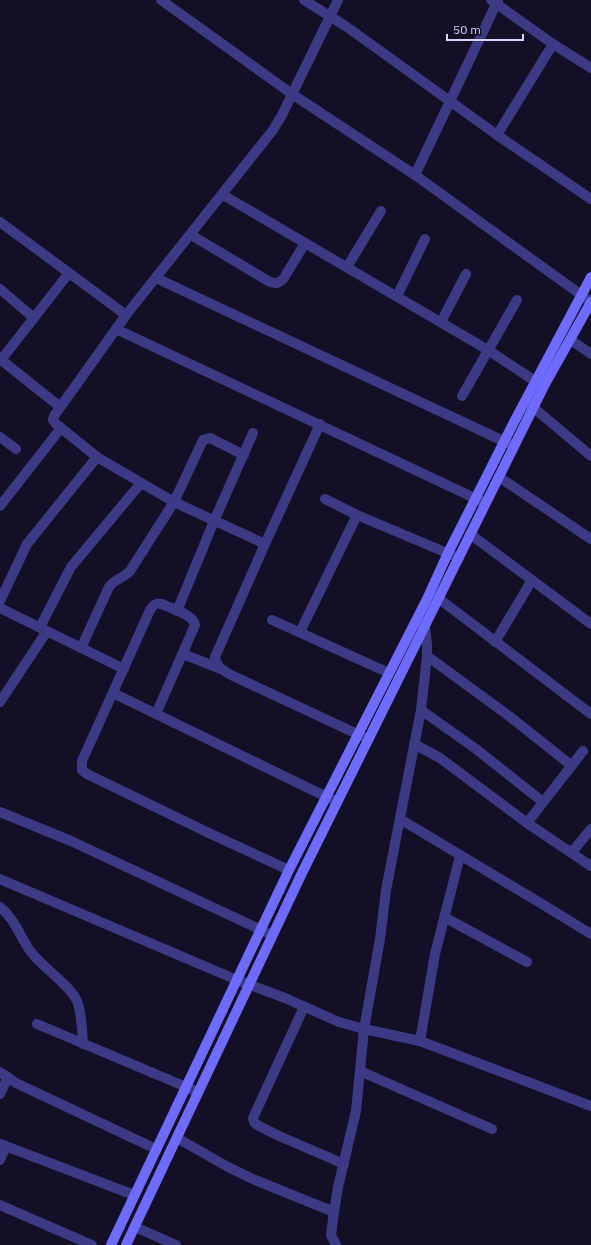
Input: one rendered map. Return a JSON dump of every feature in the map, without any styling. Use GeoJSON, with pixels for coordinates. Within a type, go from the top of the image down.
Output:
{"type":"FeatureCollection","features":[{"type":"Feature","properties":{"kind":"main road"},"geometry":{"type":"LineString","coordinates":[[111,1245],[289,870],[419,614],[525,400],[591,277]]}},
{"type":"Feature","properties":{"kind":"main road"},"geometry":{"type":"LineString","coordinates":[[126,1245],[250,985],[272,935],[368,739],[545,384],[591,302]]}},
{"type":"Feature","properties":{"kind":"street"},"geometry":{"type":"LineString","coordinates":[[161,0],[292,94],[415,175],[591,302]]}},
{"type":"Feature","properties":{"kind":"street"},"geometry":{"type":"LineString","coordinates":[[304,0],[348,27],[497,135],[591,199]]}},
{"type":"Feature","properties":{"kind":"street"},"geometry":{"type":"LineString","coordinates":[[264,544],[174,502],[141,483],[97,457],[53,420],[59,406],[126,315],[273,130],[338,0]]}},
{"type":"Feature","properties":{"kind":"street"},"geometry":{"type":"LineString","coordinates":[[415,175],[451,101],[495,1],[553,44],[591,68]]}},
{"type":"Feature","properties":{"kind":"street"},"geometry":{"type":"LineString","coordinates":[[497,135],[553,44]]}},
{"type":"Feature","properties":{"kind":"street"},"geometry":{"type":"LineString","coordinates":[[223,194],[488,350],[535,381]]}},
{"type":"Feature","properties":{"kind":"street"},"geometry":{"type":"LineString","coordinates":[[347,268],[381,211]]}},
{"type":"Feature","properties":{"kind":"street"},"geometry":{"type":"LineString","coordinates":[[0,222],[126,315]]}},
{"type":"Feature","properties":{"kind":"street"},"geometry":{"type":"LineString","coordinates":[[191,235],[275,284],[284,278],[305,243]]}},
{"type":"Feature","properties":{"kind":"street"},"geometry":{"type":"LineString","coordinates":[[397,296],[425,239]]}},
{"type":"Feature","properties":{"kind":"street"},"geometry":{"type":"LineString","coordinates":[[59,406],[1,359],[69,273]]}},
{"type":"Feature","properties":{"kind":"street"},"geometry":{"type":"LineString","coordinates":[[441,322],[466,274]]}},
{"type":"Feature","properties":{"kind":"street"},"geometry":{"type":"LineString","coordinates":[[156,278],[514,446]]}},
{"type":"Feature","properties":{"kind":"street"},"geometry":{"type":"LineString","coordinates":[[0,289],[34,318]]}},
{"type":"Feature","properties":{"kind":"street"},"geometry":{"type":"LineString","coordinates":[[462,396],[516,300]]}},
{"type":"Feature","properties":{"kind":"street"},"geometry":{"type":"LineString","coordinates":[[116,329],[486,503]]}},
{"type":"Feature","properties":{"kind":"street"},"geometry":{"type":"LineString","coordinates":[[571,340],[591,354]]}},
{"type":"Feature","properties":{"kind":"street"},"geometry":{"type":"LineString","coordinates":[[525,400],[591,456]]}},
{"type":"Feature","properties":{"kind":"street"},"geometry":{"type":"LineString","coordinates":[[221,669],[216,663],[215,657],[264,544],[320,424]]}},
{"type":"Feature","properties":{"kind":"street"},"geometry":{"type":"LineString","coordinates":[[0,506],[61,428]]}},
{"type":"Feature","properties":{"kind":"street"},"geometry":{"type":"LineString","coordinates":[[177,611],[214,521],[253,433]]}},
{"type":"Feature","properties":{"kind":"street"},"geometry":{"type":"LineString","coordinates":[[0,437],[16,449]]}},
{"type":"Feature","properties":{"kind":"street"},"geometry":{"type":"LineString","coordinates":[[81,648],[112,583],[130,571],[174,502],[203,440],[210,438],[244,454]]}},
{"type":"Feature","properties":{"kind":"street"},"geometry":{"type":"LineString","coordinates":[[0,601],[27,544],[97,457]]}},
{"type":"Feature","properties":{"kind":"street"},"geometry":{"type":"LineString","coordinates":[[499,477],[591,539]]}},
{"type":"Feature","properties":{"kind":"street"},"geometry":{"type":"LineString","coordinates":[[0,702],[44,629],[71,567],[141,483]]}},
{"type":"Feature","properties":{"kind":"street"},"geometry":{"type":"LineString","coordinates":[[325,499],[357,515],[459,558]]}},
{"type":"Feature","properties":{"kind":"street"},"geometry":{"type":"LineString","coordinates":[[300,632],[357,515]]}},
{"type":"Feature","properties":{"kind":"street"},"geometry":{"type":"LineString","coordinates":[[470,534],[591,624]]}},
{"type":"Feature","properties":{"kind":"street"},"geometry":{"type":"LineString","coordinates":[[495,642],[532,580]]}},
{"type":"Feature","properties":{"kind":"street"},"geometry":{"type":"LineString","coordinates":[[438,598],[591,714]]}},
{"type":"Feature","properties":{"kind":"street"},"geometry":{"type":"LineString","coordinates":[[156,714],[195,625],[194,621],[190,617],[157,603],[153,605],[82,761],[82,770],[87,774],[206,832],[289,870]]}},
{"type":"Feature","properties":{"kind":"street"},"geometry":{"type":"LineString","coordinates":[[0,608],[124,670]]}},
{"type":"Feature","properties":{"kind":"street"},"geometry":{"type":"LineString","coordinates":[[336,1245],[331,1236],[334,1212],[356,1111],[364,1029],[380,939],[386,890],[421,710],[427,656],[425,627],[419,614]]}},
{"type":"Feature","properties":{"kind":"street"},"geometry":{"type":"LineString","coordinates":[[272,620],[389,673]]}},
{"type":"Feature","properties":{"kind":"street"},"geometry":{"type":"LineString","coordinates":[[183,654],[221,669],[368,739]]}},
{"type":"Feature","properties":{"kind":"street"},"geometry":{"type":"LineString","coordinates":[[427,656],[509,716],[572,766]]}},
{"type":"Feature","properties":{"kind":"street"},"geometry":{"type":"LineString","coordinates":[[113,693],[337,802]]}},
{"type":"Feature","properties":{"kind":"street"},"geometry":{"type":"LineString","coordinates":[[421,710],[476,749],[543,802]]}},
{"type":"Feature","properties":{"kind":"street"},"geometry":{"type":"LineString","coordinates":[[414,744],[440,758],[527,823],[591,866]]}},
{"type":"Feature","properties":{"kind":"street"},"geometry":{"type":"LineString","coordinates":[[527,823],[583,750]]}},
{"type":"Feature","properties":{"kind":"street"},"geometry":{"type":"LineString","coordinates":[[0,812],[71,841],[272,935]]}},
{"type":"Feature","properties":{"kind":"street"},"geometry":{"type":"LineString","coordinates":[[400,819],[591,934]]}},
{"type":"Feature","properties":{"kind":"street"},"geometry":{"type":"LineString","coordinates":[[572,852],[591,829]]}},
{"type":"Feature","properties":{"kind":"street"},"geometry":{"type":"LineString","coordinates":[[420,1041],[435,954],[460,856]]}},
{"type":"Feature","properties":{"kind":"street"},"geometry":{"type":"LineString","coordinates":[[0,879],[339,1022],[420,1041],[591,1106]]}},
{"type":"Feature","properties":{"kind":"street"},"geometry":{"type":"LineString","coordinates":[[0,907],[8,914],[31,952],[70,991],[77,1001],[83,1044]]}},
{"type":"Feature","properties":{"kind":"street"},"geometry":{"type":"LineString","coordinates":[[444,917],[527,962]]}},
{"type":"Feature","properties":{"kind":"street"},"geometry":{"type":"LineString","coordinates":[[304,1007],[253,1118],[254,1122],[279,1136],[344,1164]]}},
{"type":"Feature","properties":{"kind":"street"},"geometry":{"type":"LineString","coordinates":[[37,1024],[198,1092]]}},
{"type":"Feature","properties":{"kind":"street"},"geometry":{"type":"LineString","coordinates":[[360,1071],[492,1129]]}},
{"type":"Feature","properties":{"kind":"street"},"geometry":{"type":"LineString","coordinates":[[0,1094],[4,1075],[34,1092],[156,1149]]}},
{"type":"Feature","properties":{"kind":"street"},"geometry":{"type":"LineString","coordinates":[[177,1138],[228,1168],[334,1212]]}},
{"type":"Feature","properties":{"kind":"street"},"geometry":{"type":"LineString","coordinates":[[0,1160],[3,1145],[134,1195]]}},
{"type":"Feature","properties":{"kind":"street"},"geometry":{"type":"LineString","coordinates":[[0,1205],[92,1245]]}},
{"type":"Feature","properties":{"kind":"street"},"geometry":{"type":"LineString","coordinates":[[135,1227],[176,1245]]}}]}
